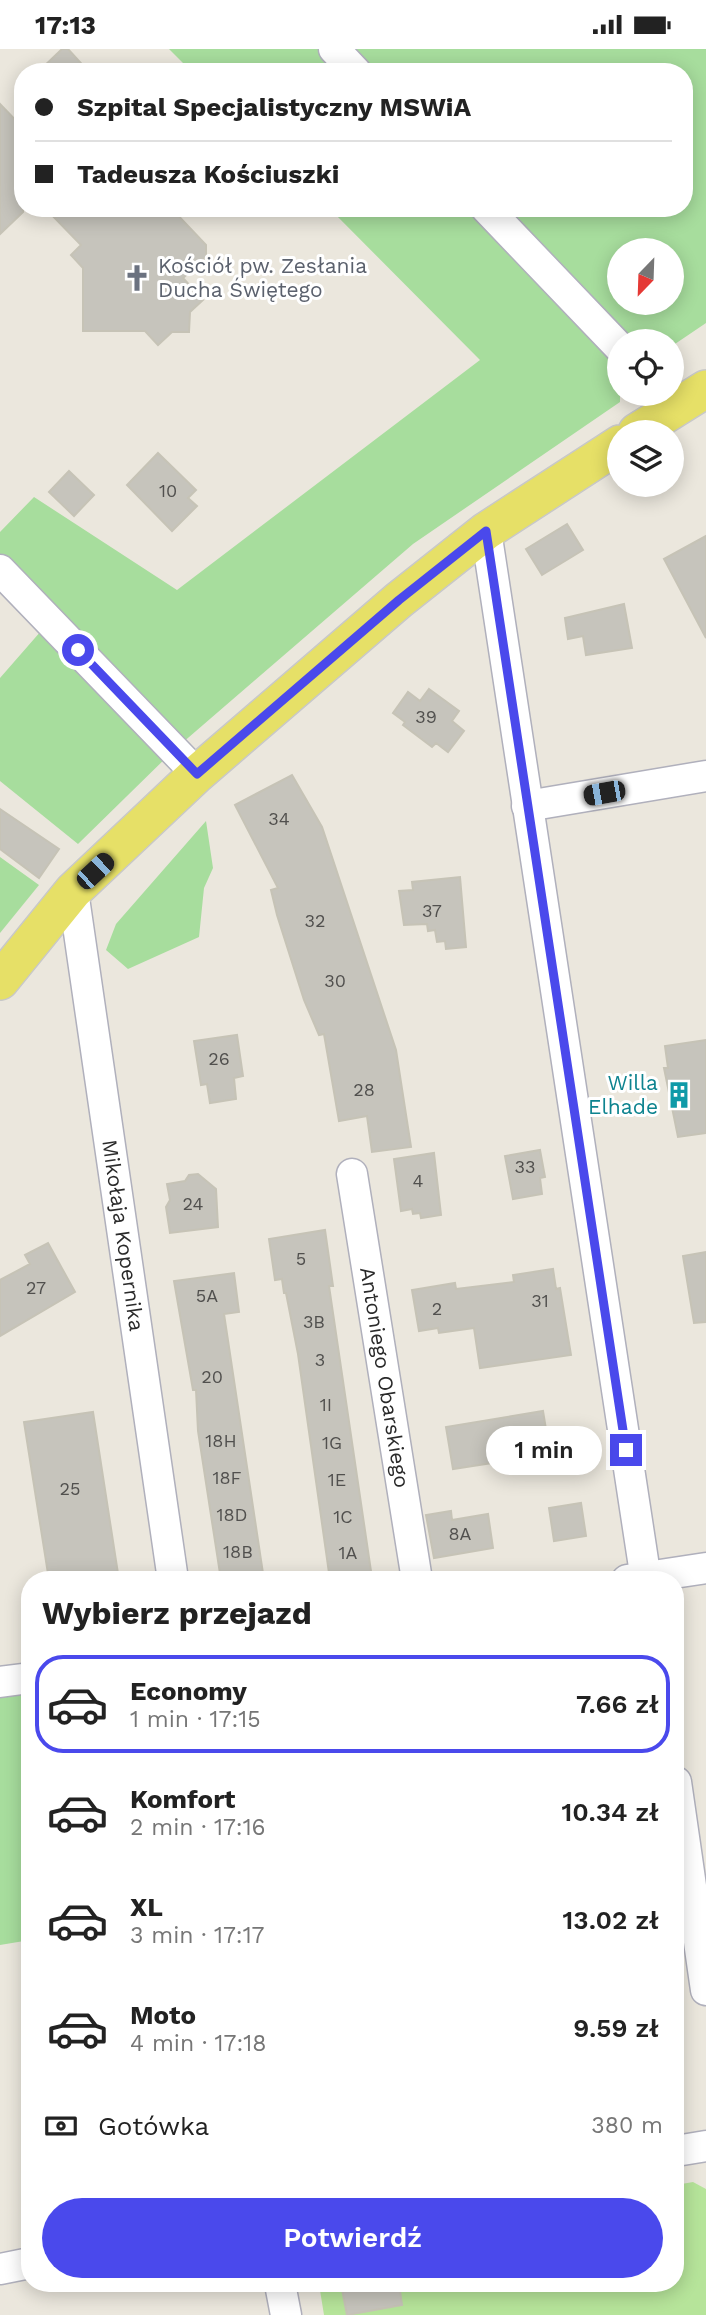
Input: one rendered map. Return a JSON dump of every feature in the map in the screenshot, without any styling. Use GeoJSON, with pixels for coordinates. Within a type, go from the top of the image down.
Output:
{"type":"FeatureCollection","features":[{"type":"Feature","properties":{"kind":"main road"},"geometry":{"type":"LineString","coordinates":[[684,396],[706,389]]}},
{"type":"Feature","properties":{"kind":"main road"},"geometry":{"type":"LineString","coordinates":[[647,420],[660,406]]}},
{"type":"Feature","properties":{"kind":"main road"},"geometry":{"type":"LineString","coordinates":[[0,981],[73,891],[197,774],[399,600],[486,531],[607,452]]}},
{"type":"Feature","properties":{"kind":"street"},"geometry":{"type":"LineString","coordinates":[[334,49],[347,63]]}},
{"type":"Feature","properties":{"kind":"street"},"geometry":{"type":"LineString","coordinates":[[495,217],[607,334]]}},
{"type":"Feature","properties":{"kind":"street"},"geometry":{"type":"LineString","coordinates":[[486,531],[638,1571]]}},
{"type":"Feature","properties":{"kind":"street"},"geometry":{"type":"LineString","coordinates":[[0,569],[197,774]]}},
{"type":"Feature","properties":{"kind":"street"},"geometry":{"type":"LineString","coordinates":[[527,806],[706,776]]}},
{"type":"Feature","properties":{"kind":"street","name":"Mikołaja Kopernika"},"geometry":{"type":"LineString","coordinates":[[73,891],[172,1571]]}},
{"type":"Feature","properties":{"kind":"street","name":"Antoniego Obarskiego"},"geometry":{"type":"LineString","coordinates":[[352,1174],[416,1571]]}},
{"type":"Feature","properties":{"kind":"street"},"geometry":{"type":"LineString","coordinates":[[684,1572],[706,1568]]}},
{"type":"Feature","properties":{"kind":"street"},"geometry":{"type":"LineString","coordinates":[[0,1682],[21,1679]]}},
{"type":"Feature","properties":{"kind":"street"},"geometry":{"type":"LineString","coordinates":[[684,1838],[706,1990]]}},
{"type":"Feature","properties":{"kind":"street"},"geometry":{"type":"LineString","coordinates":[[684,2150],[706,2146]]}},
{"type":"Feature","properties":{"kind":"street"},"geometry":{"type":"LineString","coordinates":[[0,2269],[21,2265]]}},
{"type":"Feature","properties":{"kind":"street"},"geometry":{"type":"LineString","coordinates":[[282,2292],[286,2315]]}},
{"type":"Feature","properties":{"kind":"green space"},"geometry":{"type":"Polygon","coordinates":[[[169,49],[706,49],[706,323],[684,338],[684,329],[607,329],[607,406],[614,406],[413,544],[174,750],[78,844],[0,781],[0,678],[55,615],[0,555],[0,532],[34,497],[177,590],[480,360],[338,217],[693,217],[693,63],[183,63],[169,49]]]}},
{"type":"Feature","properties":{"kind":"green space"},"geometry":{"type":"Polygon","coordinates":[[[206,821],[213,868],[204,888],[199,937],[128,969],[106,950],[116,924],[206,821]]]}},
{"type":"Feature","properties":{"kind":"green space"},"geometry":{"type":"Polygon","coordinates":[[[0,857],[39,885],[0,933],[0,857]]]}},
{"type":"Feature","properties":{"kind":"green space"},"geometry":{"type":"Polygon","coordinates":[[[21,1692],[21,1942],[0,1945],[0,1696],[21,1692]]]}},
{"type":"Feature","properties":{"kind":"green space"},"geometry":{"type":"Polygon","coordinates":[[[693,2182],[706,2189],[706,2315],[324,2315],[320,2292],[684,2292],[684,2184],[693,2182]]]}},
{"type":"Feature","properties":{"kind":"building"},"geometry":{"type":"Polygon","coordinates":[[[62,49],[68,49],[81,63],[47,63],[62,49]]]}},
{"type":"Feature","properties":{"kind":"building"},"geometry":{"type":"Polygon","coordinates":[[[0,104],[14,119],[14,217],[18,217],[0,234],[0,104]]]}},
{"type":"Feature","properties":{"kind":"building","name":"Kościół pw. Zesłania Ducha Świętego"},"geometry":{"type":"Polygon","coordinates":[[[54,217],[180,217],[206,245],[206,257],[183,278],[203,300],[190,312],[189,332],[172,332],[158,345],[145,331],[83,331],[83,268],[71,255],[81,245],[54,217]]]}},
{"type":"Feature","properties":{"kind":"building"},"geometry":{"type":"Polygon","coordinates":[[[158,453],[196,490],[188,498],[197,506],[172,531],[127,485],[158,453]]]}},
{"type":"Feature","properties":{"kind":"building"},"geometry":{"type":"Polygon","coordinates":[[[69,471],[94,495],[74,516],[49,492],[69,471]]]}},
{"type":"Feature","properties":{"kind":"building"},"geometry":{"type":"Polygon","coordinates":[[[567,524],[583,550],[542,575],[526,549],[567,524]]]}},
{"type":"Feature","properties":{"kind":"building"},"geometry":{"type":"Polygon","coordinates":[[[706,536],[706,638],[664,559],[706,536]]]}},
{"type":"Feature","properties":{"kind":"building"},"geometry":{"type":"Polygon","coordinates":[[[624,604],[632,648],[586,655],[583,636],[568,639],[565,618],[624,604]]]}},
{"type":"Feature","properties":{"kind":"building"},"geometry":{"type":"Polygon","coordinates":[[[429,689],[459,711],[452,721],[464,731],[448,752],[436,743],[432,747],[403,725],[405,722],[393,713],[408,692],[420,701],[429,689]]]}},
{"type":"Feature","properties":{"kind":"building"},"geometry":{"type":"Polygon","coordinates":[[[292,775],[322,827],[396,1050],[411,1147],[372,1152],[367,1116],[339,1121],[324,1034],[319,1035],[304,1000],[277,915],[271,890],[278,888],[235,805],[292,775]]]}},
{"type":"Feature","properties":{"kind":"building"},"geometry":{"type":"Polygon","coordinates":[[[0,809],[59,849],[39,878],[0,849],[0,809]]]}},
{"type":"Feature","properties":{"kind":"building"},"geometry":{"type":"Polygon","coordinates":[[[460,877],[466,947],[446,949],[445,941],[437,942],[435,930],[428,931],[427,924],[404,925],[399,891],[413,890],[412,882],[460,877]]]}},
{"type":"Feature","properties":{"kind":"building"},"geometry":{"type":"Polygon","coordinates":[[[237,1035],[243,1076],[234,1078],[236,1099],[210,1103],[207,1084],[201,1085],[194,1041],[237,1035]]]}},
{"type":"Feature","properties":{"kind":"building","name":"Willa Elhade"},"geometry":{"type":"Polygon","coordinates":[[[706,1040],[706,1133],[678,1137],[664,1068],[668,1068],[665,1046],[706,1040]]]}},
{"type":"Feature","properties":{"kind":"building"},"geometry":{"type":"Polygon","coordinates":[[[540,1150],[545,1177],[540,1178],[542,1194],[513,1199],[505,1156],[540,1150]]]}},
{"type":"Feature","properties":{"kind":"building"},"geometry":{"type":"Polygon","coordinates":[[[434,1153],[441,1215],[421,1218],[420,1213],[413,1214],[412,1209],[401,1211],[394,1159],[434,1153]]]}},
{"type":"Feature","properties":{"kind":"building"},"geometry":{"type":"Polygon","coordinates":[[[198,1174],[216,1189],[218,1227],[170,1233],[166,1207],[170,1200],[167,1184],[185,1181],[189,1175],[198,1174]]]}},
{"type":"Feature","properties":{"kind":"building"},"geometry":{"type":"Polygon","coordinates":[[[325,1230],[333,1286],[329,1286],[371,1571],[329,1571],[298,1354],[282,1279],[275,1280],[269,1239],[325,1230]]]}},
{"type":"Feature","properties":{"kind":"building"},"geometry":{"type":"Polygon","coordinates":[[[48,1243],[75,1292],[0,1336],[0,1280],[30,1264],[25,1255],[48,1243]]]}},
{"type":"Feature","properties":{"kind":"building"},"geometry":{"type":"Polygon","coordinates":[[[706,1252],[706,1322],[694,1323],[683,1256],[706,1252]]]}},
{"type":"Feature","properties":{"kind":"building"},"geometry":{"type":"Polygon","coordinates":[[[553,1269],[556,1289],[560,1288],[571,1355],[480,1368],[474,1328],[439,1333],[438,1328],[419,1331],[412,1290],[455,1283],[456,1289],[514,1282],[513,1275],[553,1269]]]}},
{"type":"Feature","properties":{"kind":"building"},"geometry":{"type":"Polygon","coordinates":[[[234,1273],[239,1312],[224,1314],[263,1571],[220,1571],[198,1431],[196,1390],[193,1390],[174,1281],[234,1273]]]}},
{"type":"Feature","properties":{"kind":"building"},"geometry":{"type":"Polygon","coordinates":[[[543,1411],[550,1454],[453,1469],[446,1427],[543,1411]]]}},
{"type":"Feature","properties":{"kind":"building"},"geometry":{"type":"Polygon","coordinates":[[[93,1412],[118,1571],[48,1571],[24,1422],[93,1412]]]}},
{"type":"Feature","properties":{"kind":"building"},"geometry":{"type":"Polygon","coordinates":[[[581,1503],[586,1536],[554,1541],[549,1508],[581,1503]]]}},
{"type":"Feature","properties":{"kind":"building"},"geometry":{"type":"Polygon","coordinates":[[[451,1511],[452,1520],[488,1514],[493,1548],[434,1558],[426,1515],[451,1511]]]}},
{"type":"Feature","properties":{"kind":"building"},"geometry":{"type":"Polygon","coordinates":[[[343,2292],[400,2292],[402,2305],[347,2315],[343,2292]]]}},
{"type":"Feature","properties":{"kind":"place","name":"Kościół pw. Zesłania Ducha Świętego"},"geometry":{"type":"Point","coordinates":[137,278]}},
{"type":"Feature","properties":{"kind":"place","name":"Willa Elhade"},"geometry":{"type":"Point","coordinates":[679,1095]}},
{"type":"Feature","properties":{"kind":"route"},"geometry":{"type":"LineString","coordinates":[[78,650],[197,774],[399,600],[486,531],[626,1450]]}}]}
